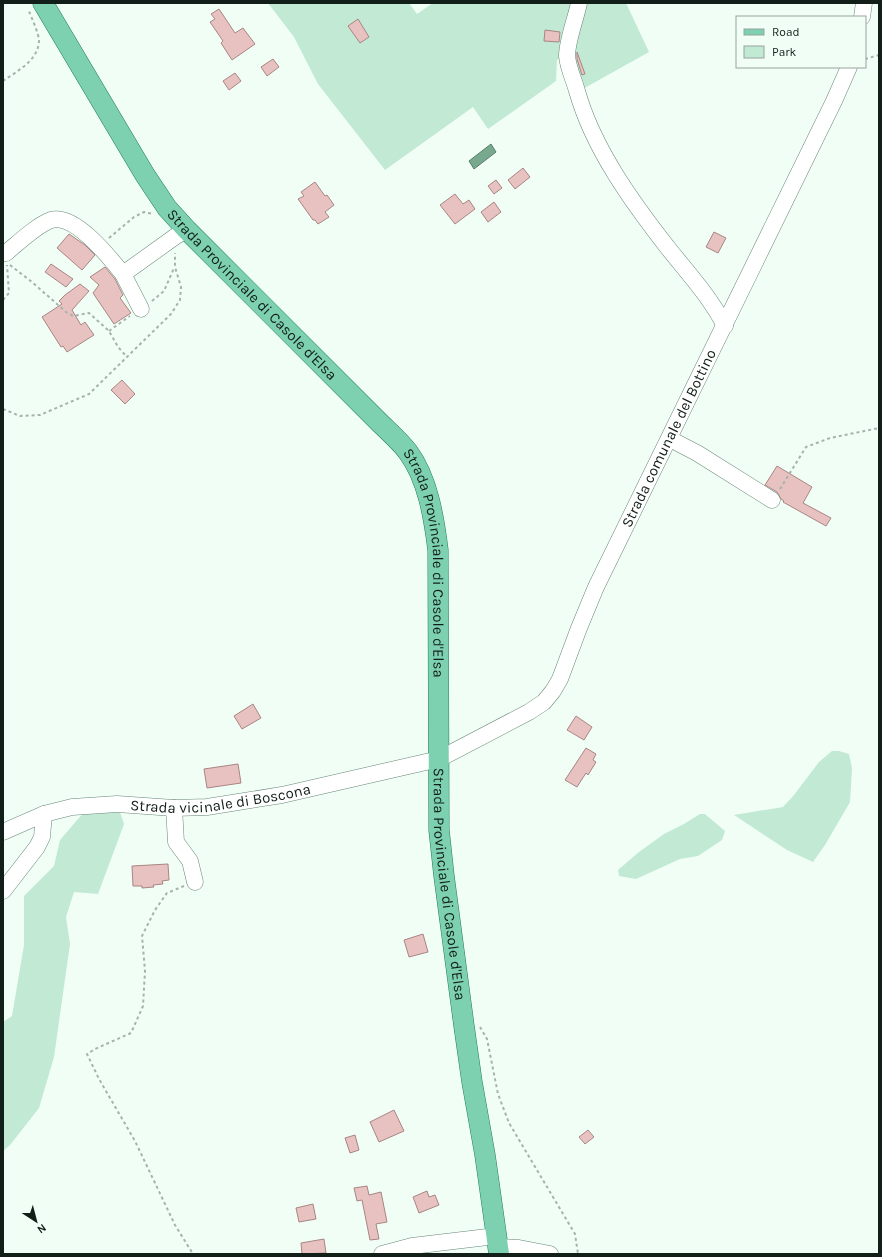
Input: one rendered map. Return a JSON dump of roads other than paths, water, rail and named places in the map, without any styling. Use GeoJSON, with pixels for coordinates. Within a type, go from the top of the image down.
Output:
{"type":"FeatureCollection","features":[{"type":"Feature","properties":{"kind":"main road","name":"Strada Provinciale di Casole d'Elsa"},"geometry":{"type":"LineString","coordinates":[[35,4],[182,233],[378,421],[408,452],[426,488],[432,509],[438,550],[440,837],[464,1026],[485,1155],[497,1246]]}},
{"type":"Feature","properties":{"kind":"street"},"geometry":{"type":"LineString","coordinates":[[579,3],[567,56],[581,106],[603,156],[656,233],[717,310],[726,326]]}},
{"type":"Feature","properties":{"kind":"street"},"geometry":{"type":"LineString","coordinates":[[862,16],[864,3]]}},
{"type":"Feature","properties":{"kind":"street","name":"Strada comunale del Bottino"},"geometry":{"type":"LineString","coordinates":[[439,759],[529,712],[544,702],[554,692],[596,587],[726,326],[849,68]]}},
{"type":"Feature","properties":{"kind":"street"},"geometry":{"type":"LineString","coordinates":[[3,253],[6,253],[35,230],[52,220],[63,220],[75,226],[99,245],[123,274],[141,309]]}},
{"type":"Feature","properties":{"kind":"street"},"geometry":{"type":"LineString","coordinates":[[123,274],[182,233]]}},
{"type":"Feature","properties":{"kind":"street"},"geometry":{"type":"LineString","coordinates":[[670,439],[697,453],[772,500]]}},
{"type":"Feature","properties":{"kind":"street","name":"Strada vicinale di Boscona"},"geometry":{"type":"LineString","coordinates":[[3,832],[44,814],[72,806],[118,804],[174,808],[207,807],[282,794],[439,759]]}},
{"type":"Feature","properties":{"kind":"street"},"geometry":{"type":"LineString","coordinates":[[174,808],[176,842],[190,861],[194,882]]}},
{"type":"Feature","properties":{"kind":"street"},"geometry":{"type":"LineString","coordinates":[[3,891],[37,847],[42,837],[44,814]]}},
{"type":"Feature","properties":{"kind":"street"},"geometry":{"type":"LineString","coordinates":[[382,1254],[412,1246],[497,1246],[519,1248],[550,1254]]}}]}
